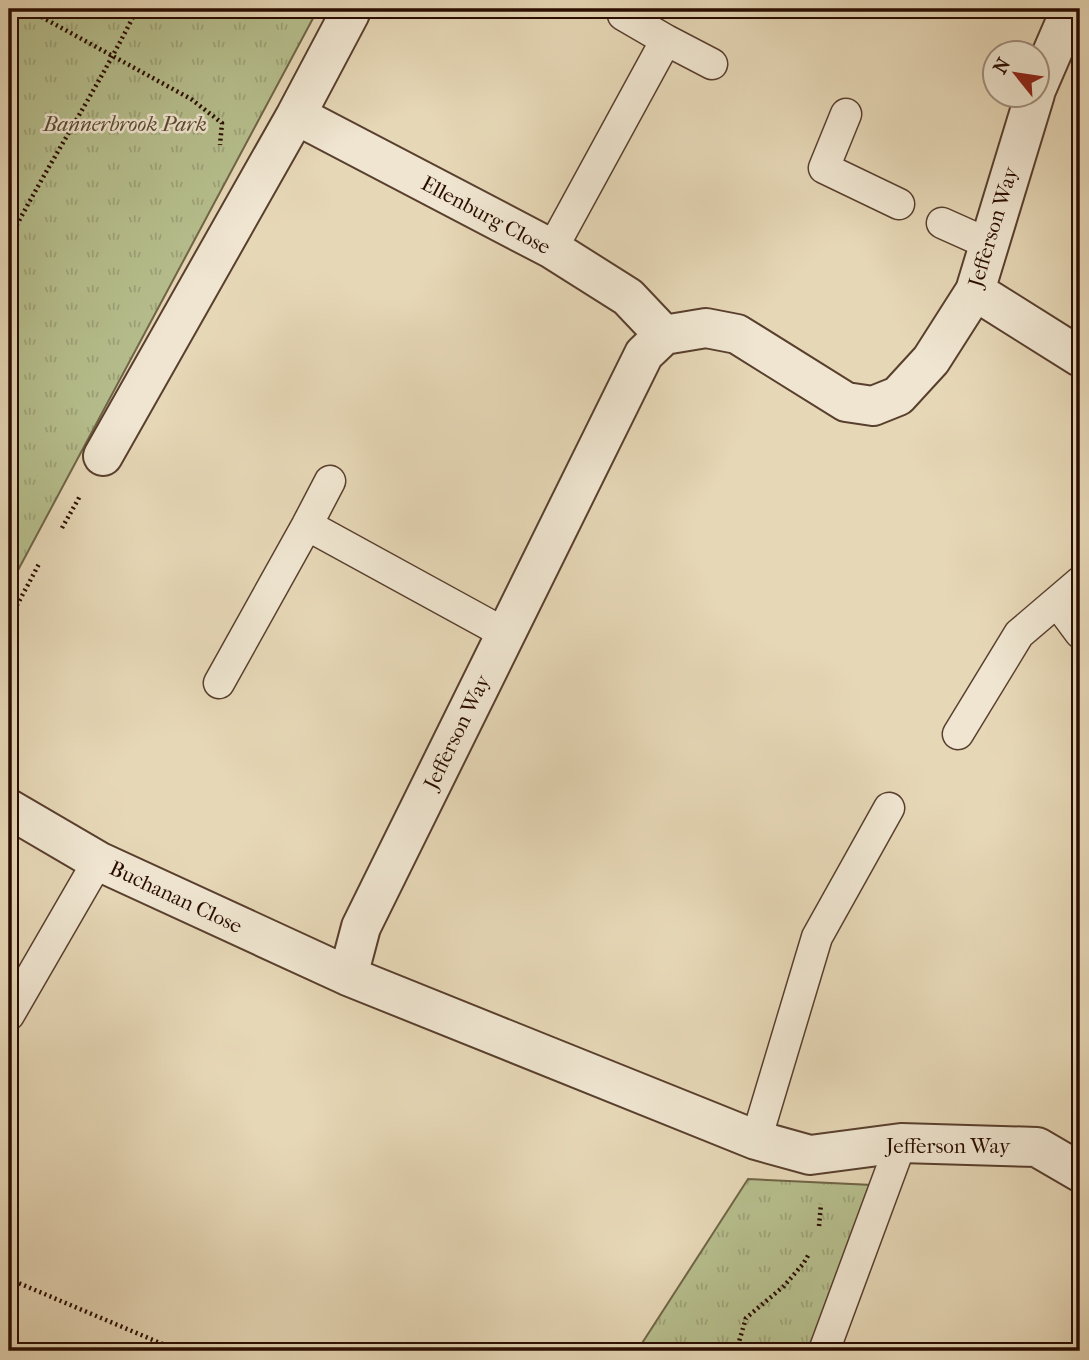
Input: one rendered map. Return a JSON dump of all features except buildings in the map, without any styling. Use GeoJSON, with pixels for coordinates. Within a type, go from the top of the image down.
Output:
{"type":"FeatureCollection","features":[{"type":"Feature","properties":{"kind":"street","name":"Jefferson Way"},"geometry":{"type":"LineString","coordinates":[[1050,59],[1071,9]]}},
{"type":"Feature","properties":{"kind":"street"},"geometry":{"type":"LineString","coordinates":[[103,456],[296,115],[350,13]]}},
{"type":"Feature","properties":{"kind":"street","name":"Jefferson Way"},"geometry":{"type":"LineString","coordinates":[[1031,108],[975,291],[931,360],[898,396],[873,406],[846,402],[737,334],[706,328],[664,335],[644,354],[360,927],[348,976],[756,1140],[810,1155],[901,1143],[1037,1147],[1080,1172]]}},
{"type":"Feature","properties":{"kind":"street","name":"Ellenburg Close"},"geometry":{"type":"LineString","coordinates":[[296,115],[552,249],[628,296],[664,335]]}},
{"type":"Feature","properties":{"kind":"street"},"geometry":{"type":"LineString","coordinates":[[975,291],[1080,357]]}},
{"type":"Feature","properties":{"kind":"street","name":"Buchanan Close"},"geometry":{"type":"LineString","coordinates":[[9,808],[98,861],[348,976]]}},
{"type":"Feature","properties":{"kind":"lane"},"geometry":{"type":"LineString","coordinates":[[624,15],[712,64]]}},
{"type":"Feature","properties":{"kind":"lane"},"geometry":{"type":"LineString","coordinates":[[552,249],[666,40]]}},
{"type":"Feature","properties":{"kind":"lane"},"geometry":{"type":"LineString","coordinates":[[846,114],[824,168],[899,204]]}},
{"type":"Feature","properties":{"kind":"lane"},"geometry":{"type":"LineString","coordinates":[[942,223],[989,244]]}},
{"type":"Feature","properties":{"kind":"lane"},"geometry":{"type":"LineString","coordinates":[[219,682],[330,481]]}},
{"type":"Feature","properties":{"kind":"lane"},"geometry":{"type":"LineString","coordinates":[[307,525],[506,634]]}},
{"type":"Feature","properties":{"kind":"lane"},"geometry":{"type":"LineString","coordinates":[[958,734],[1019,634],[1080,582]]}},
{"type":"Feature","properties":{"kind":"lane"},"geometry":{"type":"LineString","coordinates":[[1056,602],[1080,633]]}},
{"type":"Feature","properties":{"kind":"lane"},"geometry":{"type":"LineString","coordinates":[[756,1140],[817,937],[889,808]]}},
{"type":"Feature","properties":{"kind":"lane"},"geometry":{"type":"LineString","coordinates":[[9,1015],[98,861]]}},
{"type":"Feature","properties":{"kind":"lane"},"geometry":{"type":"LineString","coordinates":[[824,1351],[901,1143]]}},
{"type":"Feature","properties":{"kind":"path"},"geometry":{"type":"LineString","coordinates":[[27,9],[191,99]]}},
{"type":"Feature","properties":{"kind":"path"},"geometry":{"type":"LineString","coordinates":[[9,240],[32,194],[114,56],[137,9]]}},
{"type":"Feature","properties":{"kind":"path"},"geometry":{"type":"LineString","coordinates":[[9,620],[39,564]]}},
{"type":"Feature","properties":{"kind":"path"},"geometry":{"type":"LineString","coordinates":[[818,1235],[821,1213],[820,1153]]}},
{"type":"Feature","properties":{"kind":"path"},"geometry":{"type":"LineString","coordinates":[[740,1351],[738,1345],[746,1318],[785,1286],[803,1264],[813,1245]]}},
{"type":"Feature","properties":{"kind":"path"},"geometry":{"type":"LineString","coordinates":[[9,1279],[179,1351]]}},
{"type":"Feature","properties":{"kind":"green space","name":"Bannerbrook Park"},"geometry":{"type":"Polygon","coordinates":[[[9,9],[318,9],[9,587],[9,9]]]}},
{"type":"Feature","properties":{"kind":"green space"},"geometry":{"type":"Polygon","coordinates":[[[748,1179],[872,1185],[811,1351],[637,1351],[748,1179]]]}}]}
